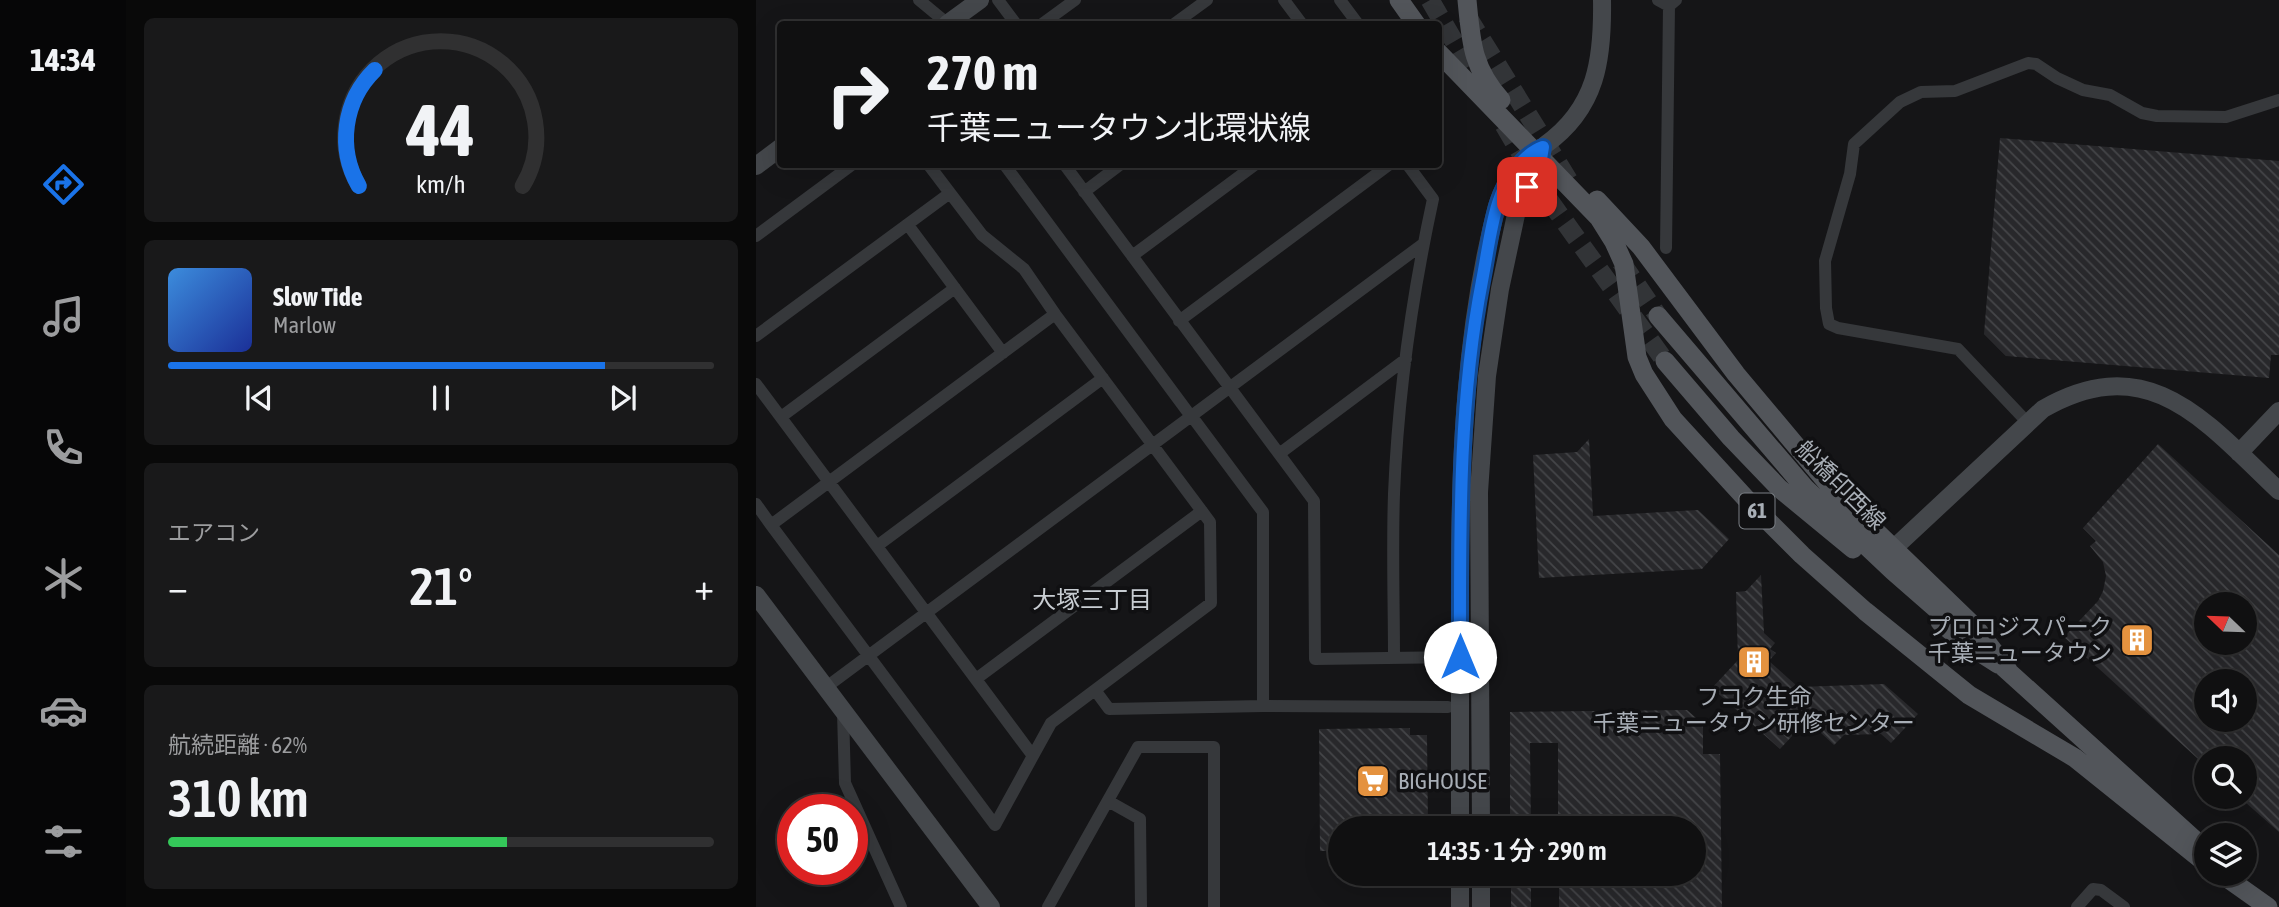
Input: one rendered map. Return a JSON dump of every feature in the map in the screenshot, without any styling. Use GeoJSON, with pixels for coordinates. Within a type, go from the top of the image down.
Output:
{"type":"FeatureCollection","features":[{"type":"Feature","properties":{"kind":"main road"},"geometry":{"type":"LineString","coordinates":[[951,21],[980,0]]}},
{"type":"Feature","properties":{"kind":"main road"},"geometry":{"type":"LineString","coordinates":[[1399,0],[1414,21]]}},
{"type":"Feature","properties":{"kind":"main road"},"geometry":{"type":"LineString","coordinates":[[1467,0],[1470,42],[1486,84],[1539,152]]}},
{"type":"Feature","properties":{"kind":"main road"},"geometry":{"type":"LineString","coordinates":[[1460,816],[1460,470],[1475,317],[1498,203],[1512,173],[1539,152],[1572,120],[1592,86],[1602,48],[1602,0]]}},
{"type":"Feature","properties":{"kind":"main road","name":"61"},"geometry":{"type":"LineString","coordinates":[[1442,56],[1539,152],[1599,218],[1624,264],[1637,357],[1673,419],[1749,502],[1802,555],[1865,611],[1969,695],[2075,758],[2194,854]]}},
{"type":"Feature","properties":{"kind":"main road"},"geometry":{"type":"LineString","coordinates":[[756,166],[777,150]]}},
{"type":"Feature","properties":{"kind":"main road"},"geometry":{"type":"LineString","coordinates":[[1481,816],[1479,492],[1487,376],[1500,289],[1517,211],[1539,152]]}},
{"type":"Feature","properties":{"kind":"main road","name":"61"},"geometry":{"type":"LineString","coordinates":[[1539,152],[1585,187],[1641,247],[1735,374],[1833,491],[1976,628],[2008,670]]}},
{"type":"Feature","properties":{"kind":"main road","name":"船橋印西線"},"geometry":{"type":"LineString","coordinates":[[1658,316],[1805,488],[1893,571],[2008,670],[2194,839]]}},
{"type":"Feature","properties":{"kind":"main road","name":"船橋印西線"},"geometry":{"type":"LineString","coordinates":[[1665,361],[1731,438],[1779,488],[1965,643],[2008,670]]}},
{"type":"Feature","properties":{"kind":"main road"},"geometry":{"type":"LineString","coordinates":[[1893,549],[2043,409],[2063,397],[2091,388],[2124,385],[2155,391],[2186,407],[2279,491]]}},
{"type":"Feature","properties":{"kind":"main road"},"geometry":{"type":"LineString","coordinates":[[2239,453],[2279,411]]}},
{"type":"Feature","properties":{"kind":"main road"},"geometry":{"type":"LineString","coordinates":[[756,595],[991,907]]}},
{"type":"Feature","properties":{"kind":"main road"},"geometry":{"type":"LineString","coordinates":[[1460,886],[1460,907]]}},
{"type":"Feature","properties":{"kind":"main road"},"geometry":{"type":"LineString","coordinates":[[1481,886],[1481,907]]}},
{"type":"Feature","properties":{"kind":"main road"},"geometry":{"type":"LineString","coordinates":[[2238,886],[2268,907]]}},
{"type":"Feature","properties":{"kind":"main road"},"geometry":{"type":"LineString","coordinates":[[2245,886],[2268,907]]}},
{"type":"Feature","properties":{"kind":"street"},"geometry":{"type":"LineString","coordinates":[[919,0],[944,21]]}},
{"type":"Feature","properties":{"kind":"street"},"geometry":{"type":"LineString","coordinates":[[998,0],[1014,21]]}},
{"type":"Feature","properties":{"kind":"street"},"geometry":{"type":"LineString","coordinates":[[1046,21],[1075,0]]}},
{"type":"Feature","properties":{"kind":"street"},"geometry":{"type":"LineString","coordinates":[[1178,21],[1208,0]]}},
{"type":"Feature","properties":{"kind":"street"},"geometry":{"type":"LineString","coordinates":[[1284,0],[1300,21]]}},
{"type":"Feature","properties":{"kind":"street"},"geometry":{"type":"LineString","coordinates":[[1340,0],[1356,21]]}},
{"type":"Feature","properties":{"kind":"street"},"geometry":{"type":"LineString","coordinates":[[1666,248],[1668,2]]}},
{"type":"Feature","properties":{"kind":"street"},"geometry":{"type":"LineString","coordinates":[[2028,423],[1958,349],[1838,328],[1829,324],[1825,261],[1850,174],[1854,144],[1900,102],[1921,92],[1955,91],[2028,63],[2036,64],[2083,90],[2110,95],[2141,113],[2157,116],[2226,117],[2279,100]]}},
{"type":"Feature","properties":{"kind":"street"},"geometry":{"type":"LineString","coordinates":[[756,236],[848,168]]}},
{"type":"Feature","properties":{"kind":"street"},"geometry":{"type":"LineString","coordinates":[[756,504],[995,825],[1051,723],[1211,603],[1210,522],[1024,269],[982,235],[931,168]]}},
{"type":"Feature","properties":{"kind":"street"},"geometry":{"type":"LineString","coordinates":[[1007,168],[1187,411]]}},
{"type":"Feature","properties":{"kind":"street"},"geometry":{"type":"LineString","coordinates":[[1066,168],[1314,501],[1315,659],[1460,660],[1479,665]]}},
{"type":"Feature","properties":{"kind":"street"},"geometry":{"type":"LineString","coordinates":[[1084,192],[1116,168]]}},
{"type":"Feature","properties":{"kind":"street"},"geometry":{"type":"LineString","coordinates":[[1132,256],[1251,168]]}},
{"type":"Feature","properties":{"kind":"street"},"geometry":{"type":"LineString","coordinates":[[1179,321],[1385,168]]}},
{"type":"Feature","properties":{"kind":"street"},"geometry":{"type":"LineString","coordinates":[[1394,658],[1394,494],[1406,359],[1417,275],[1433,199],[1410,168]]}},
{"type":"Feature","properties":{"kind":"street"},"geometry":{"type":"LineString","coordinates":[[756,336],[950,194]]}},
{"type":"Feature","properties":{"kind":"street"},"geometry":{"type":"LineString","coordinates":[[908,225],[1003,352]]}},
{"type":"Feature","properties":{"kind":"street"},"geometry":{"type":"LineString","coordinates":[[825,688],[1423,244]]}},
{"type":"Feature","properties":{"kind":"street"},"geometry":{"type":"LineString","coordinates":[[781,417],[955,288]]}},
{"type":"Feature","properties":{"kind":"street"},"geometry":{"type":"LineString","coordinates":[[771,525],[1055,314]]}},
{"type":"Feature","properties":{"kind":"street"},"geometry":{"type":"LineString","coordinates":[[1279,454],[1406,359]]}},
{"type":"Feature","properties":{"kind":"street"},"geometry":{"type":"LineString","coordinates":[[877,546],[1102,378]]}},
{"type":"Feature","properties":{"kind":"street"},"geometry":{"type":"LineString","coordinates":[[756,384],[1033,755]]}},
{"type":"Feature","properties":{"kind":"street"},"geometry":{"type":"LineString","coordinates":[[1196,422],[1263,512],[1263,706]]}},
{"type":"Feature","properties":{"kind":"street"},"geometry":{"type":"LineString","coordinates":[[976,679],[1202,511]]}},
{"type":"Feature","properties":{"kind":"street"},"geometry":{"type":"LineString","coordinates":[[1095,690],[1109,709],[1448,707]]}},
{"type":"Feature","properties":{"kind":"street"},"geometry":{"type":"LineString","coordinates":[[843,712],[845,783],[901,907]]}},
{"type":"Feature","properties":{"kind":"street"},"geometry":{"type":"LineString","coordinates":[[1051,906],[1138,747],[1214,747],[1214,907]]}},
{"type":"Feature","properties":{"kind":"street"},"geometry":{"type":"LineString","coordinates":[[1108,801],[1140,819],[1141,907]]}},
{"type":"Feature","properties":{"kind":"street"},"geometry":{"type":"LineString","coordinates":[[2077,907],[2093,889],[2101,890],[2124,907]]}},
{"type":"Feature","properties":{"kind":"building"},"geometry":{"type":"Polygon","coordinates":[[[2000,138],[2279,161],[2279,355],[2271,355],[2269,378],[2006,356],[1984,334],[2000,138]]]}},
{"type":"Feature","properties":{"kind":"building"},"geometry":{"type":"Polygon","coordinates":[[[1589,439],[1593,516],[1698,510],[1729,539],[1702,569],[1539,578],[1533,455],[1577,452],[1589,439]]]}},
{"type":"Feature","properties":{"kind":"building","name":"プロロジスパーク 千葉ニュータウン"},"geometry":{"type":"Polygon","coordinates":[[[2158,444],[2279,555],[2279,832],[2253,809],[2257,809],[2257,746],[2194,746],[2194,755],[2064,637],[2098,601],[2103,591],[2106,576],[2103,562],[2090,546],[2096,541],[2083,528],[2158,444]]]}},
{"type":"Feature","properties":{"kind":"building","name":"フコク生命 千葉ニュータウン研修センター"},"geometry":{"type":"Polygon","coordinates":[[[1761,575],[1764,633],[1775,643],[1770,649],[1776,653],[1769,661],[1798,687],[1884,684],[1918,714],[1891,743],[1881,734],[1844,735],[1834,745],[1807,720],[1780,749],[1712,688],[1738,660],[1736,592],[1746,591],[1761,575]]]}},
{"type":"Feature","properties":{"kind":"building"},"geometry":{"type":"Polygon","coordinates":[[[1687,710],[1703,724],[1703,754],[1720,754],[1722,907],[1559,907],[1559,886],[1706,886],[1706,816],[1558,816],[1558,743],[1530,743],[1531,816],[1510,816],[1510,712],[1687,710]]]}},
{"type":"Feature","properties":{"kind":"building","name":"BIGHOUSE"},"geometry":{"type":"Polygon","coordinates":[[[1410,728],[1410,735],[1427,735],[1428,816],[1328,816],[1328,851],[1320,851],[1319,729],[1410,728]]]}},
{"type":"Feature","properties":{"kind":"building"},"geometry":{"type":"Polygon","coordinates":[[[1511,886],[1531,886],[1531,907],[1511,907],[1511,886]]]}},
{"type":"Feature","properties":{"kind":"tunnel"},"geometry":{"type":"LineString","coordinates":[[1430,0],[1483,91]]}},
{"type":"Feature","properties":{"kind":"tunnel"},"geometry":{"type":"LineString","coordinates":[[1467,16],[1569,181]]}},
{"type":"Feature","properties":{"kind":"tunnel"},"geometry":{"type":"LineString","coordinates":[[1504,125],[1546,196],[1665,361]]}},
{"type":"Feature","properties":{"kind":"tunnel"},"geometry":{"type":"LineString","coordinates":[[1621,262],[1658,316]]}},
{"type":"Feature","properties":{"kind":"place","name":"プロロジスパーク 千葉ニュータウン"},"geometry":{"type":"Point","coordinates":[2137,640]}},
{"type":"Feature","properties":{"kind":"place","name":"フコク生命 千葉ニュータウン研修センター"},"geometry":{"type":"Point","coordinates":[1754,662]}},
{"type":"Feature","properties":{"kind":"place","name":"BIGHOUSE"},"geometry":{"type":"Point","coordinates":[1373,781]}},
{"type":"Feature","properties":{"kind":"district","name":"大塚三丁目"},"geometry":{"type":"Point","coordinates":[1092,600]}},
{"type":"Feature","properties":{"kind":"route"},"geometry":{"type":"LineString","coordinates":[[1460,657],[1460,470],[1475,317],[1498,203],[1512,173],[1533,151],[1543,147],[1541,159],[1527,187]]}}]}
